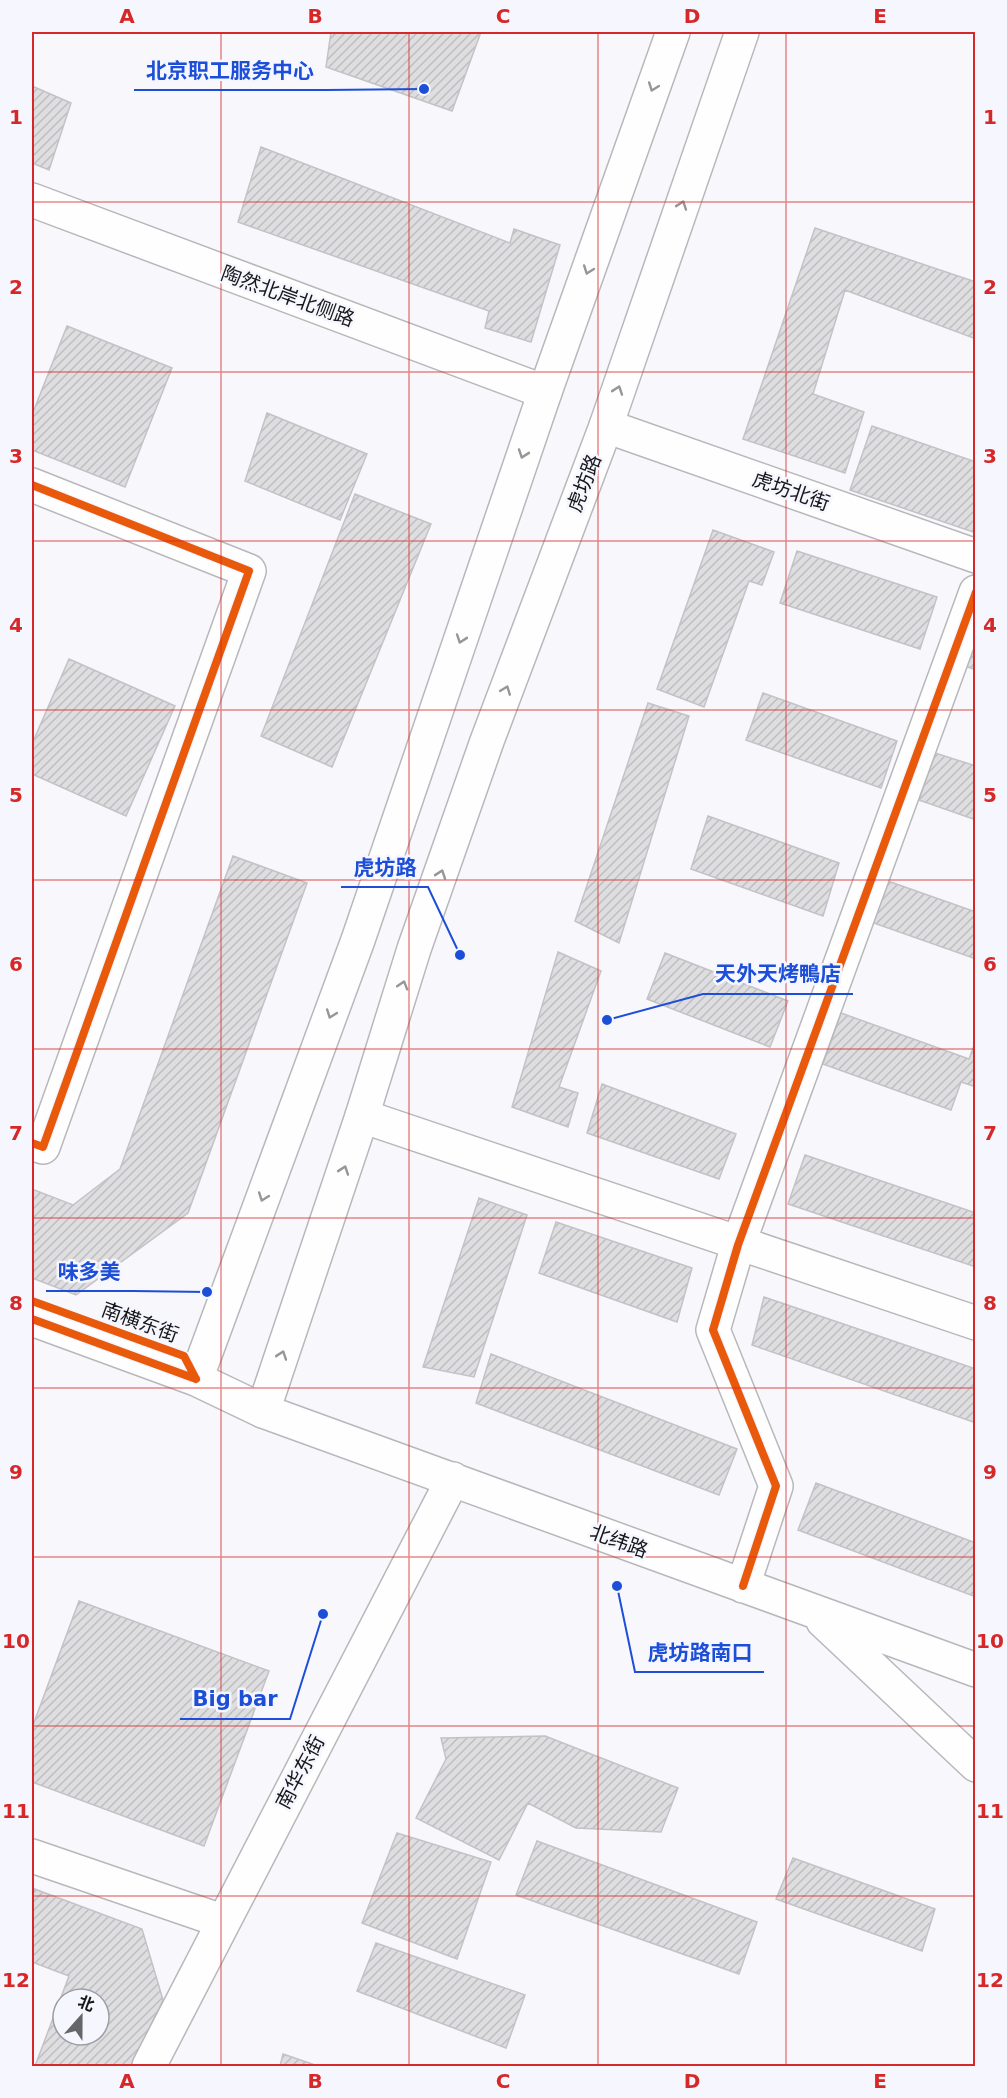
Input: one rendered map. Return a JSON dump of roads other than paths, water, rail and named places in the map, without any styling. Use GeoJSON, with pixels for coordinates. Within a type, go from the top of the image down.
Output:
{"type":"FeatureCollection","features":[{"type":"Feature","properties":{"kind":"street"},"geometry":{"type":"LineString","coordinates":[[196,1379],[358,940],[545,392],[673,32]]}},
{"type":"Feature","properties":{"kind":"street","name":"虎坊路"},"geometry":{"type":"LineString","coordinates":[[263,1411],[362,1116],[414,949],[487,741],[606,426],[742,32]]}},
{"type":"Feature","properties":{"kind":"street","name":"陶然北岸北侧路"},"geometry":{"type":"LineString","coordinates":[[32,200],[545,392]]}},
{"type":"Feature","properties":{"kind":"street","name":"虎坊北街"},"geometry":{"type":"LineString","coordinates":[[606,426],[975,556]]}},
{"type":"Feature","properties":{"kind":"street"},"geometry":{"type":"LineString","coordinates":[[32,485],[249,571],[43,1147],[32,1143]]}},
{"type":"Feature","properties":{"kind":"street"},"geometry":{"type":"LineString","coordinates":[[743,1586],[776,1486],[713,1330],[738,1245],[975,592]]}},
{"type":"Feature","properties":{"kind":"street"},"geometry":{"type":"LineString","coordinates":[[362,1116],[738,1245],[975,1323]]}},
{"type":"Feature","properties":{"kind":"street","name":"南横东街"},"geometry":{"type":"LineString","coordinates":[[32,1301],[184,1356],[196,1379]]}},
{"type":"Feature","properties":{"kind":"street","name":"南横东街"},"geometry":{"type":"LineString","coordinates":[[32,1319],[196,1379]]}},
{"type":"Feature","properties":{"kind":"street","name":"北纬路"},"geometry":{"type":"LineString","coordinates":[[196,1379],[263,1411],[975,1670]]}},
{"type":"Feature","properties":{"kind":"street","name":"南华东街"},"geometry":{"type":"LineString","coordinates":[[149,2067],[222,1921],[453,1479]]}},
{"type":"Feature","properties":{"kind":"street"},"geometry":{"type":"LineString","coordinates":[[813,1612],[975,1765]]}},
{"type":"Feature","properties":{"kind":"street"},"geometry":{"type":"LineString","coordinates":[[32,1856],[222,1921]]}},
{"type":"Feature","properties":{"kind":"place","name":"北京职工服务中心"},"geometry":{"type":"Point","coordinates":[424,89]}},
{"type":"Feature","properties":{"kind":"place","name":"虎坊路"},"geometry":{"type":"Point","coordinates":[460,955]}},
{"type":"Feature","properties":{"kind":"place","name":"天外天烤鴨店"},"geometry":{"type":"Point","coordinates":[607,1020]}},
{"type":"Feature","properties":{"kind":"place","name":"味多美"},"geometry":{"type":"Point","coordinates":[207,1292]}},
{"type":"Feature","properties":{"kind":"place","name":"虎坊路南口"},"geometry":{"type":"Point","coordinates":[617,1586]}},
{"type":"Feature","properties":{"kind":"place","name":"Big bar"},"geometry":{"type":"Point","coordinates":[323,1614]}}]}
